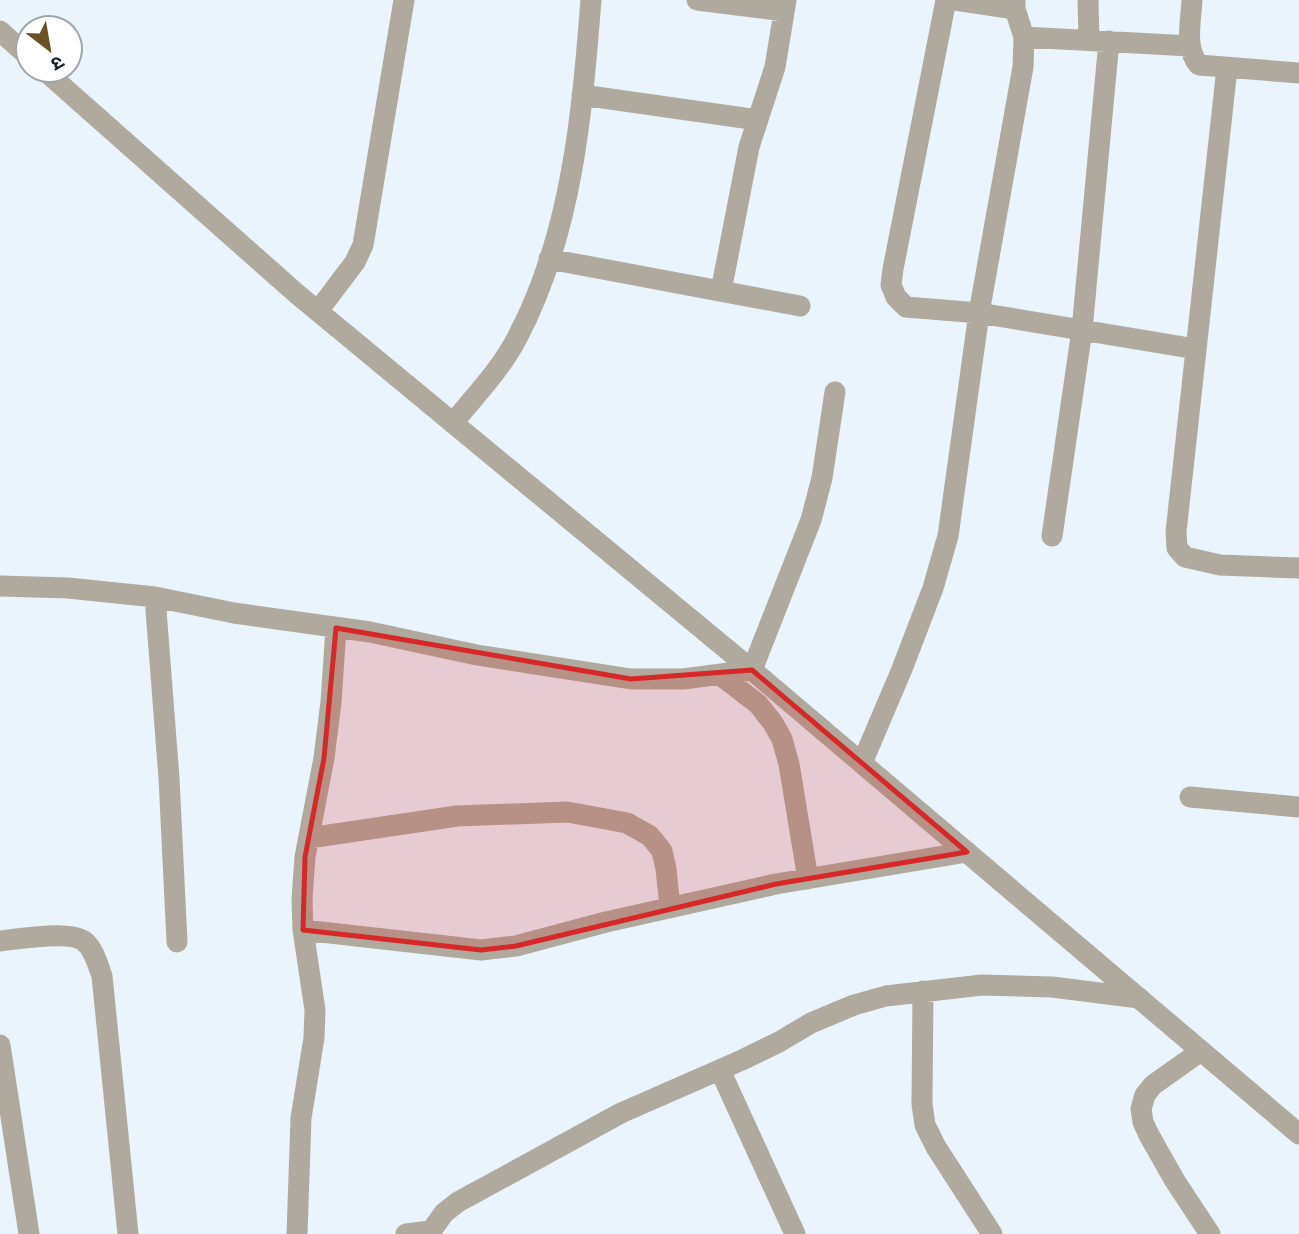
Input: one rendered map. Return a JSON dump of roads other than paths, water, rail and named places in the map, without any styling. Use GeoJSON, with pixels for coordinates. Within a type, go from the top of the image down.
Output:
{"type":"FeatureCollection","features":[{"type":"Feature","properties":{"kind":"street"},"geometry":{"type":"LineString","coordinates":[[318,311],[355,261],[363,245],[404,0]]}},
{"type":"Feature","properties":{"kind":"street"},"geometry":{"type":"LineString","coordinates":[[453,423],[517,339],[549,259],[575,159],[591,0]]}},
{"type":"Feature","properties":{"kind":"street"},"geometry":{"type":"LineString","coordinates":[[697,0],[785,5],[775,67],[749,147],[722,291]]}},
{"type":"Feature","properties":{"kind":"street"},"geometry":{"type":"LineString","coordinates":[[946,0],[891,285],[896,297],[906,307],[979,313],[1196,349]]}},
{"type":"Feature","properties":{"kind":"street"},"geometry":{"type":"LineString","coordinates":[[862,763],[906,658],[944,551],[952,513],[979,313],[1023,66],[1024,37],[1015,4],[955,0]]}},
{"type":"Feature","properties":{"kind":"street"},"geometry":{"type":"LineString","coordinates":[[1052,536],[1082,330],[1099,41],[1087,0]]}},
{"type":"Feature","properties":{"kind":"street"},"geometry":{"type":"LineString","coordinates":[[1192,0],[1190,46],[1193,58],[1199,65],[1299,73]]}},
{"type":"Feature","properties":{"kind":"street"},"geometry":{"type":"LineString","coordinates":[[0,31],[14,44]]}},
{"type":"Feature","properties":{"kind":"street"},"geometry":{"type":"LineString","coordinates":[[1024,37],[1190,46]]}},
{"type":"Feature","properties":{"kind":"street"},"geometry":{"type":"LineString","coordinates":[[1227,68],[1176,532],[1177,548],[1185,557],[1220,565],[1299,568]]}},
{"type":"Feature","properties":{"kind":"street"},"geometry":{"type":"LineString","coordinates":[[60,84],[318,311],[752,670],[1299,1134]]}},
{"type":"Feature","properties":{"kind":"street"},"geometry":{"type":"LineString","coordinates":[[582,95],[758,120]]}},
{"type":"Feature","properties":{"kind":"street"},"geometry":{"type":"LineString","coordinates":[[549,259],[800,306]]}},
{"type":"Feature","properties":{"kind":"street"},"geometry":{"type":"LineString","coordinates":[[752,670],[811,520],[822,478],[835,392]]}},
{"type":"Feature","properties":{"kind":"street"},"geometry":{"type":"LineString","coordinates":[[4,581],[155,597],[234,613],[370,632],[477,655],[631,678],[683,680],[752,670]]}},
{"type":"Feature","properties":{"kind":"street"},"geometry":{"type":"LineString","coordinates":[[155,597],[169,778],[177,942]]}},
{"type":"Feature","properties":{"kind":"street"},"geometry":{"type":"LineString","coordinates":[[297,1234],[301,1118],[314,1038],[315,1010],[303,930],[302,899],[305,857],[327,736],[337,628]]}},
{"type":"Feature","properties":{"kind":"street"},"geometry":{"type":"LineString","coordinates":[[720,675],[758,704],[782,740],[789,764],[808,879]]}},
{"type":"Feature","properties":{"kind":"street"},"geometry":{"type":"LineString","coordinates":[[1190,797],[1299,807]]}},
{"type":"Feature","properties":{"kind":"street"},"geometry":{"type":"LineString","coordinates":[[309,838],[457,816],[567,812],[627,823],[650,836],[662,851],[670,907]]}},
{"type":"Feature","properties":{"kind":"street"},"geometry":{"type":"LineString","coordinates":[[303,930],[481,950],[516,946],[670,907],[808,879],[967,852]]}},
{"type":"Feature","properties":{"kind":"street"},"geometry":{"type":"LineString","coordinates":[[0,941],[66,935],[84,941],[95,955],[102,976],[128,1234]]}},
{"type":"Feature","properties":{"kind":"street"},"geometry":{"type":"LineString","coordinates":[[406,1234],[430,1233],[444,1213],[485,1187],[621,1113],[720,1070],[779,1042],[811,1023],[854,1005],[886,996],[982,985],[1052,987],[1139,998]]}},
{"type":"Feature","properties":{"kind":"street"},"geometry":{"type":"LineString","coordinates":[[923,991],[922,1104],[925,1125],[936,1147],[992,1234]]}},
{"type":"Feature","properties":{"kind":"street"},"geometry":{"type":"LineString","coordinates":[[0,1045],[29,1234]]}},
{"type":"Feature","properties":{"kind":"street"},"geometry":{"type":"LineString","coordinates":[[1201,1051],[1153,1085],[1144,1095],[1141,1109],[1149,1135],[1210,1234]]}},
{"type":"Feature","properties":{"kind":"street"},"geometry":{"type":"LineString","coordinates":[[720,1070],[795,1234]]}}]}
